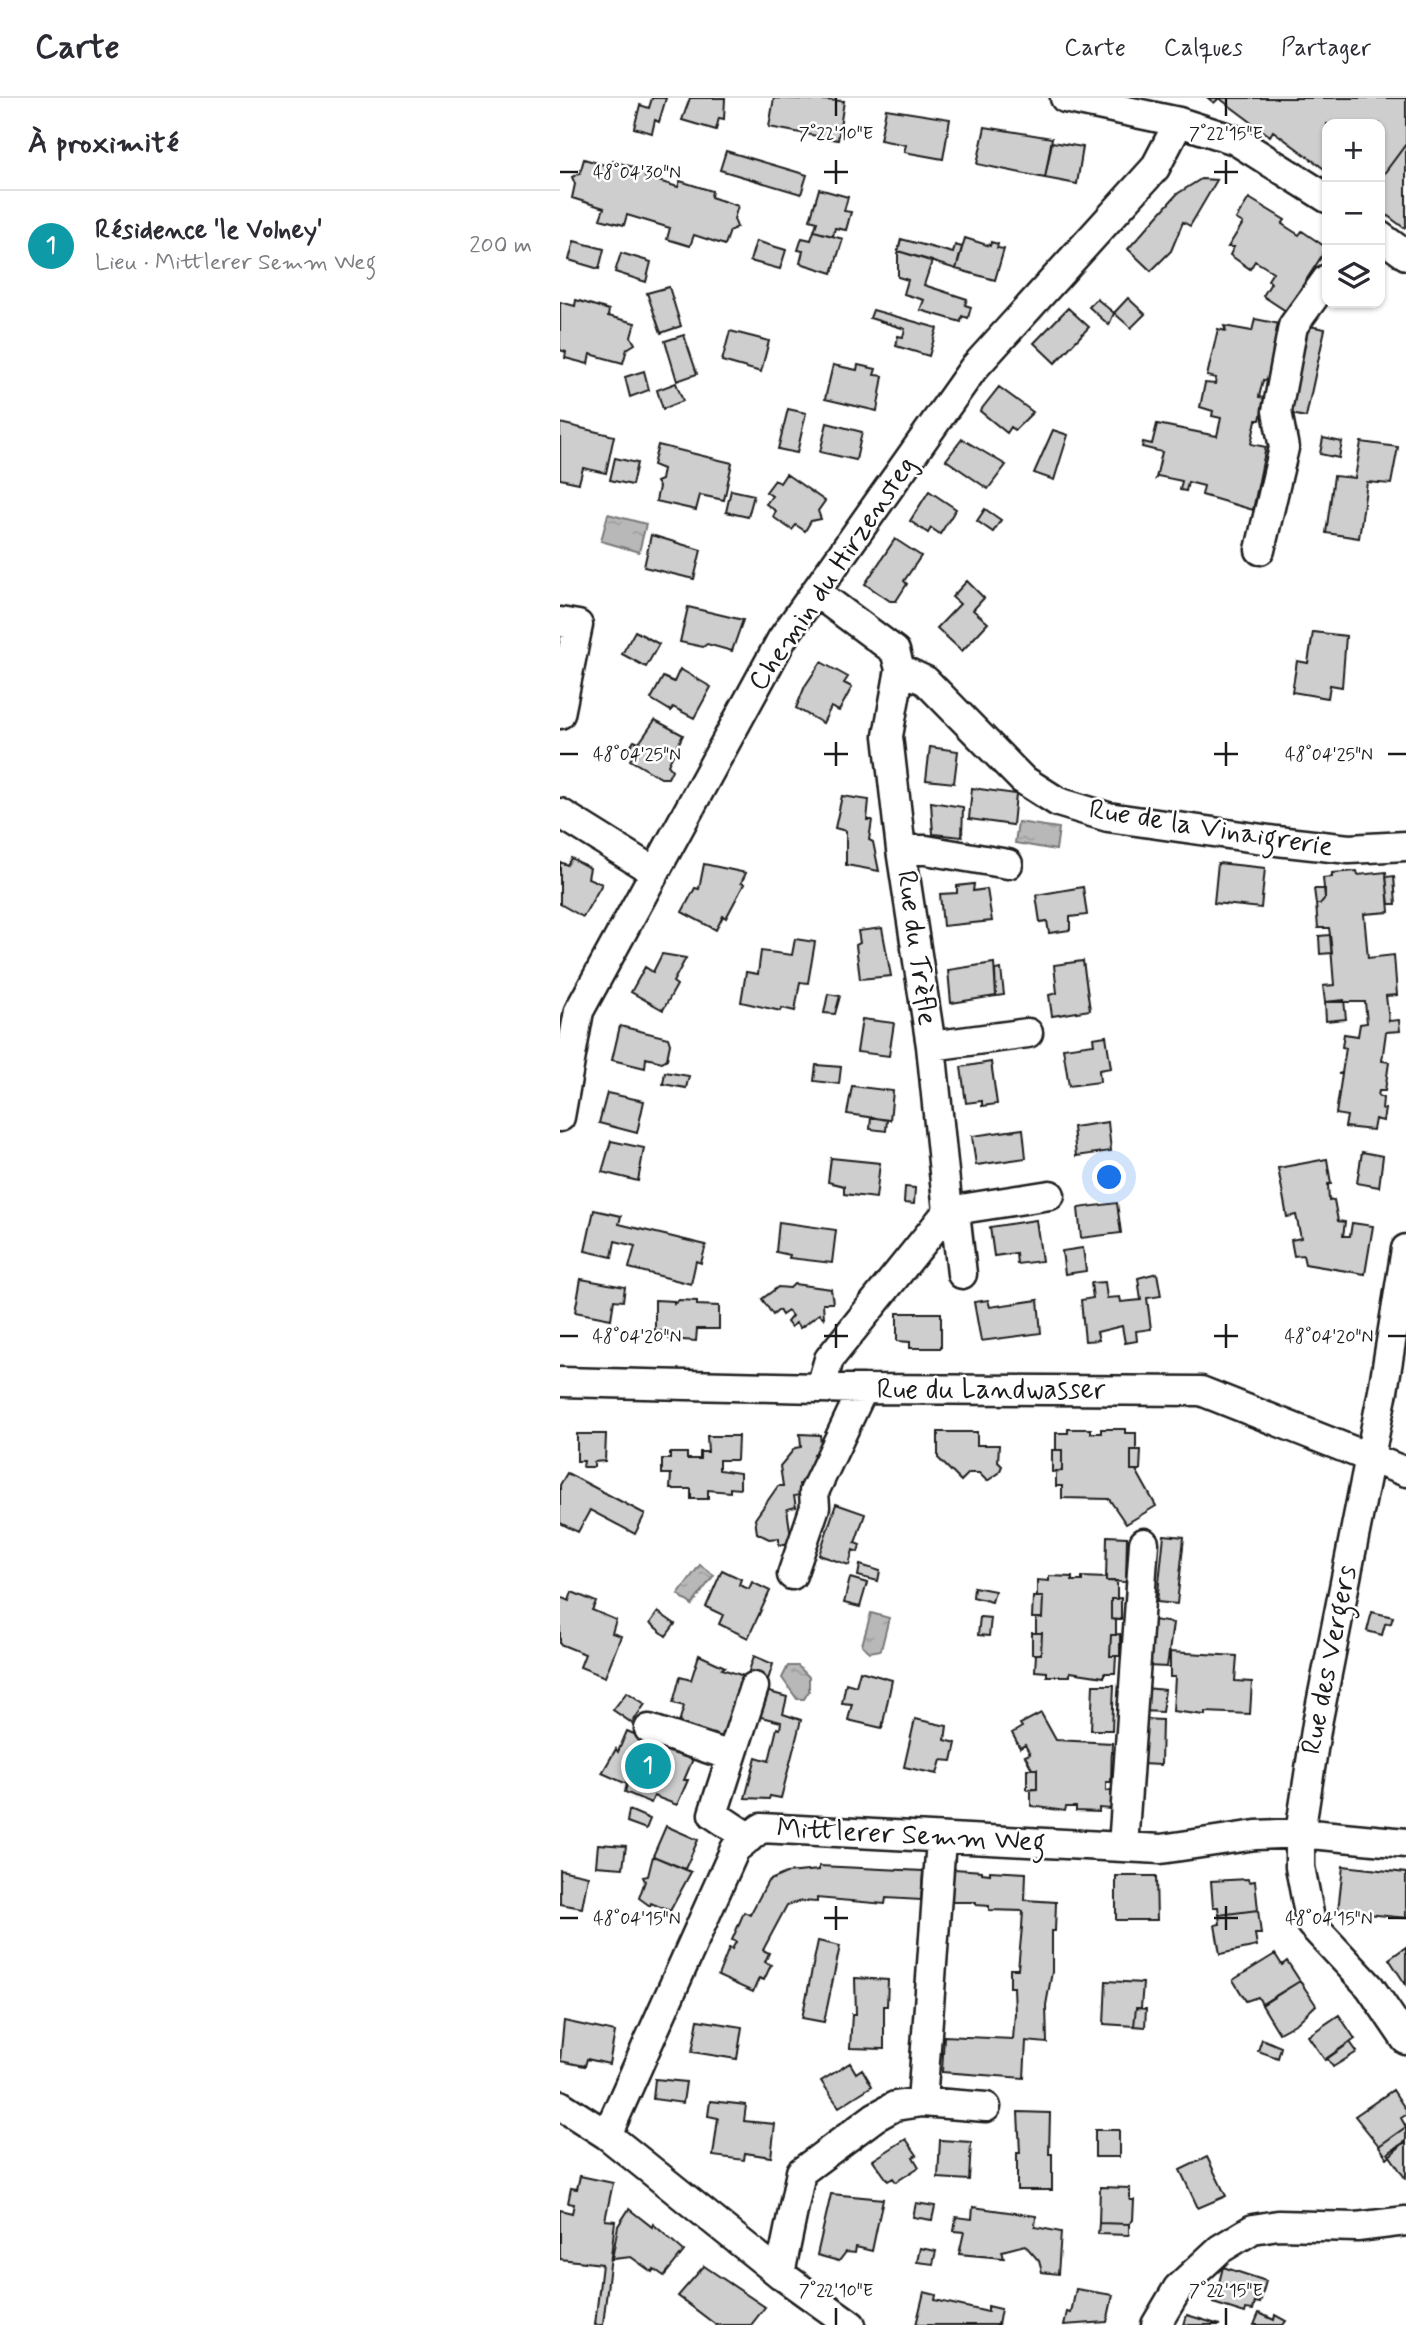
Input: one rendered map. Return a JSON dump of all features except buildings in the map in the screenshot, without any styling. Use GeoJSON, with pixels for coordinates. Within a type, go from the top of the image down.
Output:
{"type":"FeatureCollection","features":[{"type":"Feature","properties":{"kind":"street"},"geometry":{"type":"LineString","coordinates":[[1065,98],[1179,122],[1235,140],[1322,195]]}},
{"type":"Feature","properties":{"kind":"street","name":"Chemin du Hirzensteg"},"geometry":{"type":"LineString","coordinates":[[560,1117],[579,1011],[653,871],[782,639],[973,369],[1155,168],[1179,122]]}},
{"type":"Feature","properties":{"kind":"street"},"geometry":{"type":"LineString","coordinates":[[1385,240],[1406,256]]}},
{"type":"Feature","properties":{"kind":"street"},"geometry":{"type":"LineString","coordinates":[[1260,550],[1284,448],[1277,411],[1293,326],[1322,286]]}},
{"type":"Feature","properties":{"kind":"street"},"geometry":{"type":"LineString","coordinates":[[817,593],[895,651],[900,669]]}},
{"type":"Feature","properties":{"kind":"street"},"geometry":{"type":"LineString","coordinates":[[560,622],[578,625],[560,714]]}},
{"type":"Feature","properties":{"kind":"street","name":"Rue de la Vinaigrerie"},"geometry":{"type":"LineString","coordinates":[[900,669],[926,681],[1022,779],[1058,802],[1101,816],[1349,849],[1406,846]]}},
{"type":"Feature","properties":{"kind":"street","name":"Rue du Trèfle"},"geometry":{"type":"LineString","coordinates":[[900,669],[888,736],[901,850],[931,1046],[948,1211],[956,1221],[962,1274]]}},
{"type":"Feature","properties":{"kind":"street"},"geometry":{"type":"LineString","coordinates":[[560,813],[653,871]]}},
{"type":"Feature","properties":{"kind":"street","name":"Rue du Trèfle"},"geometry":{"type":"LineString","coordinates":[[901,850],[926,850],[1007,864]]}},
{"type":"Feature","properties":{"kind":"street","name":"Rue du Trèfle"},"geometry":{"type":"LineString","coordinates":[[931,1046],[1028,1033]]}},
{"type":"Feature","properties":{"kind":"street"},"geometry":{"type":"LineString","coordinates":[[821,1387],[829,1359],[948,1211],[1050,1195]]}},
{"type":"Feature","properties":{"kind":"street","name":"Rue des Vergers"},"geometry":{"type":"LineString","coordinates":[[1406,1249],[1317,1724],[1300,1833],[1300,1867],[1311,1924],[1370,1987],[1406,2040]]}},
{"type":"Feature","properties":{"kind":"street","name":"Rue du Landwasser"},"geometry":{"type":"LineString","coordinates":[[560,1382],[863,1389],[1201,1391],[1406,1472]]}},
{"type":"Feature","properties":{"kind":"street"},"geometry":{"type":"LineString","coordinates":[[792,1575],[815,1507],[814,1492],[863,1389]]}},
{"type":"Feature","properties":{"kind":"street"},"geometry":{"type":"LineString","coordinates":[[1123,1847],[1144,1543]]}},
{"type":"Feature","properties":{"kind":"street"},"geometry":{"type":"LineString","coordinates":[[749,1838],[713,1814],[754,1687]]}},
{"type":"Feature","properties":{"kind":"street"},"geometry":{"type":"LineString","coordinates":[[649,1728],[731,1756]]}},
{"type":"Feature","properties":{"kind":"street","name":"Mittlerer Semm Weg"},"geometry":{"type":"LineString","coordinates":[[607,2135],[736,1849],[761,1828],[941,1840],[1123,1847],[1167,1848],[1256,1835],[1300,1833],[1368,1837],[1406,1843]]}},
{"type":"Feature","properties":{"kind":"street"},"geometry":{"type":"LineString","coordinates":[[922,2102],[941,1840]]}},
{"type":"Feature","properties":{"kind":"street"},"geometry":{"type":"LineString","coordinates":[[780,2274],[802,2172],[875,2117],[895,2106],[922,2102],[986,2107]]}},
{"type":"Feature","properties":{"kind":"street"},"geometry":{"type":"LineString","coordinates":[[560,2105],[607,2135],[780,2274],[851,2325]]}},
{"type":"Feature","properties":{"kind":"street"},"geometry":{"type":"LineString","coordinates":[[1156,2325],[1178,2288],[1220,2249],[1253,2229],[1406,2221]]}},
{"type":"Feature","properties":{"kind":"water"},"geometry":{"type":"Polygon","coordinates":[[[608,514],[646,524],[639,552],[601,541],[608,514]]]}},
{"type":"Feature","properties":{"kind":"water"},"geometry":{"type":"Polygon","coordinates":[[[1018,822],[1059,828],[1056,850],[1015,843],[1018,822]]]}},
{"type":"Feature","properties":{"kind":"water"},"geometry":{"type":"Polygon","coordinates":[[[700,1565],[714,1575],[692,1605],[678,1594],[700,1565]]]}},
{"type":"Feature","properties":{"kind":"water"},"geometry":{"type":"Polygon","coordinates":[[[871,1613],[889,1618],[881,1650],[870,1652],[862,1645],[871,1613]]]}},
{"type":"Feature","properties":{"kind":"water"},"geometry":{"type":"Polygon","coordinates":[[[788,1666],[798,1666],[809,1677],[809,1691],[804,1699],[797,1699],[782,1678],[788,1666]]]}},
{"type":"Feature","properties":{"kind":"place","name":"Résidence 'le Volney'"},"geometry":{"type":"Point","coordinates":[648,1766]}}]}
